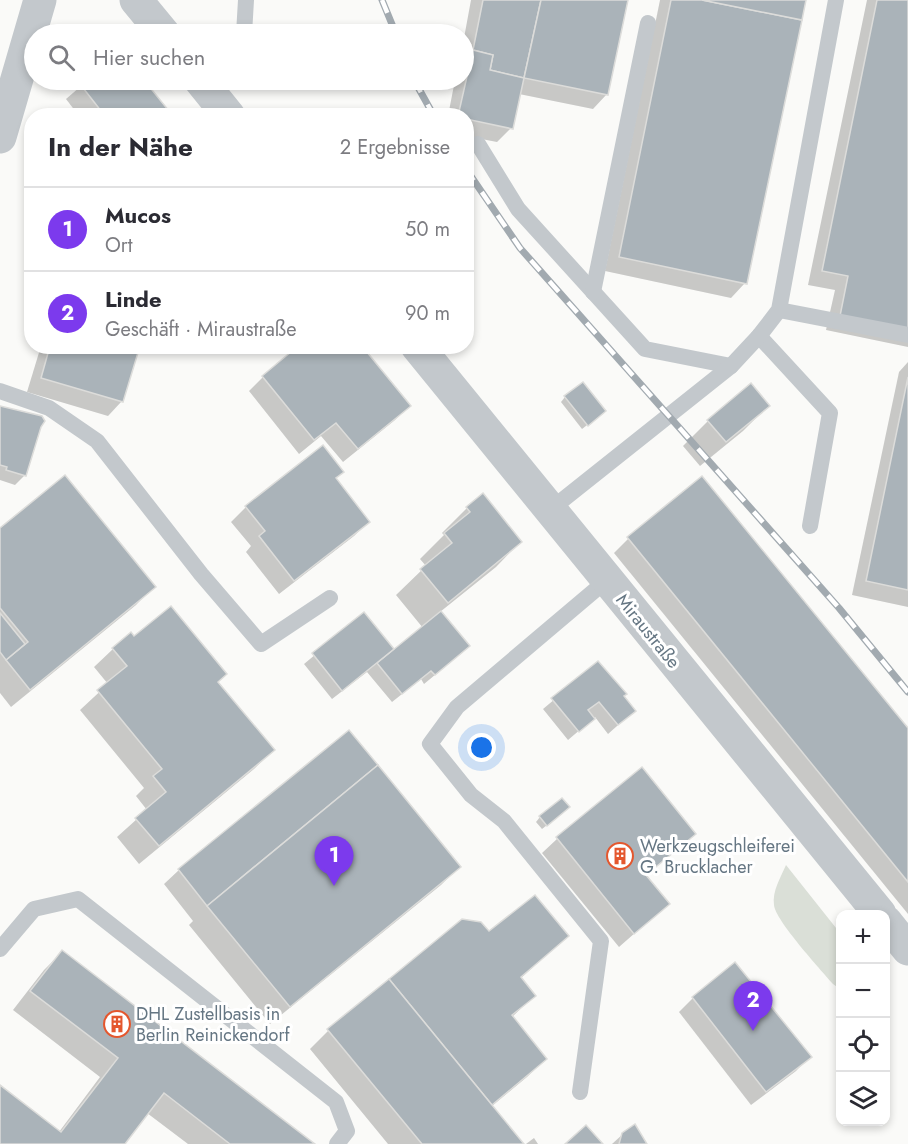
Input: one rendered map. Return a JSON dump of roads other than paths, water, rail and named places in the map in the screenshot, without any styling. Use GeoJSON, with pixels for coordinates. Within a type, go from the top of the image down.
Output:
{"type":"FeatureCollection","features":[{"type":"Feature","properties":{"kind":"street"},"geometry":{"type":"LineString","coordinates":[[33,24],[40,0]]}},
{"type":"Feature","properties":{"kind":"street"},"geometry":{"type":"LineString","coordinates":[[136,0],[156,24]]}},
{"type":"Feature","properties":{"kind":"street"},"geometry":{"type":"LineString","coordinates":[[0,137],[24,55]]}},
{"type":"Feature","properties":{"kind":"street","name":"Miraustraße"},"geometry":{"type":"LineString","coordinates":[[423,354],[876,910]]}},
{"type":"Feature","properties":{"kind":"street"},"geometry":{"type":"LineString","coordinates":[[890,928],[908,949]]}},
{"type":"Feature","properties":{"kind":"lane"},"geometry":{"type":"LineString","coordinates":[[245,24],[246,0]]}},
{"type":"Feature","properties":{"kind":"lane"},"geometry":{"type":"LineString","coordinates":[[550,510],[730,366],[759,336],[779,310],[836,0]]}},
{"type":"Feature","properties":{"kind":"lane"},"geometry":{"type":"LineString","coordinates":[[593,292],[648,23]]}},
{"type":"Feature","properties":{"kind":"lane"},"geometry":{"type":"LineString","coordinates":[[478,144],[518,209],[645,348],[730,366]]}},
{"type":"Feature","properties":{"kind":"lane"},"geometry":{"type":"LineString","coordinates":[[779,310],[908,335]]}},
{"type":"Feature","properties":{"kind":"lane"},"geometry":{"type":"LineString","coordinates":[[759,336],[830,413],[810,526]]}},
{"type":"Feature","properties":{"kind":"lane"},"geometry":{"type":"LineString","coordinates":[[0,391],[49,408],[97,441],[201,574],[261,644],[330,598]]}},
{"type":"Feature","properties":{"kind":"lane"},"geometry":{"type":"LineString","coordinates":[[580,1092],[600,941],[504,821],[471,795],[430,744],[457,707],[607,580]]}},
{"type":"Feature","properties":{"kind":"lane"},"geometry":{"type":"LineString","coordinates":[[0,949],[34,909],[78,899],[336,1102],[347,1131],[337,1144]]}},
{"type":"Feature","properties":{"kind":"railway"},"geometry":{"type":"LineString","coordinates":[[382,0],[392,24]]}},
{"type":"Feature","properties":{"kind":"railway"},"geometry":{"type":"LineString","coordinates":[[420,90],[430,108]]}},
{"type":"Feature","properties":{"kind":"railway"},"geometry":{"type":"LineString","coordinates":[[474,181],[520,248],[839,608],[908,692]]}},
{"type":"Feature","properties":{"kind":"place","name":"Werkzeugschleiferei G. Brucklacher"},"geometry":{"type":"Point","coordinates":[620,856]}},
{"type":"Feature","properties":{"kind":"place","name":"Mucos"},"geometry":{"type":"Point","coordinates":[334,886]}},
{"type":"Feature","properties":{"kind":"place","name":"DHL Zustellbasis in Berlin Reinickendorf"},"geometry":{"type":"Point","coordinates":[117,1024]}},
{"type":"Feature","properties":{"kind":"place","name":"Linde"},"geometry":{"type":"Point","coordinates":[753,1031]}}]}
